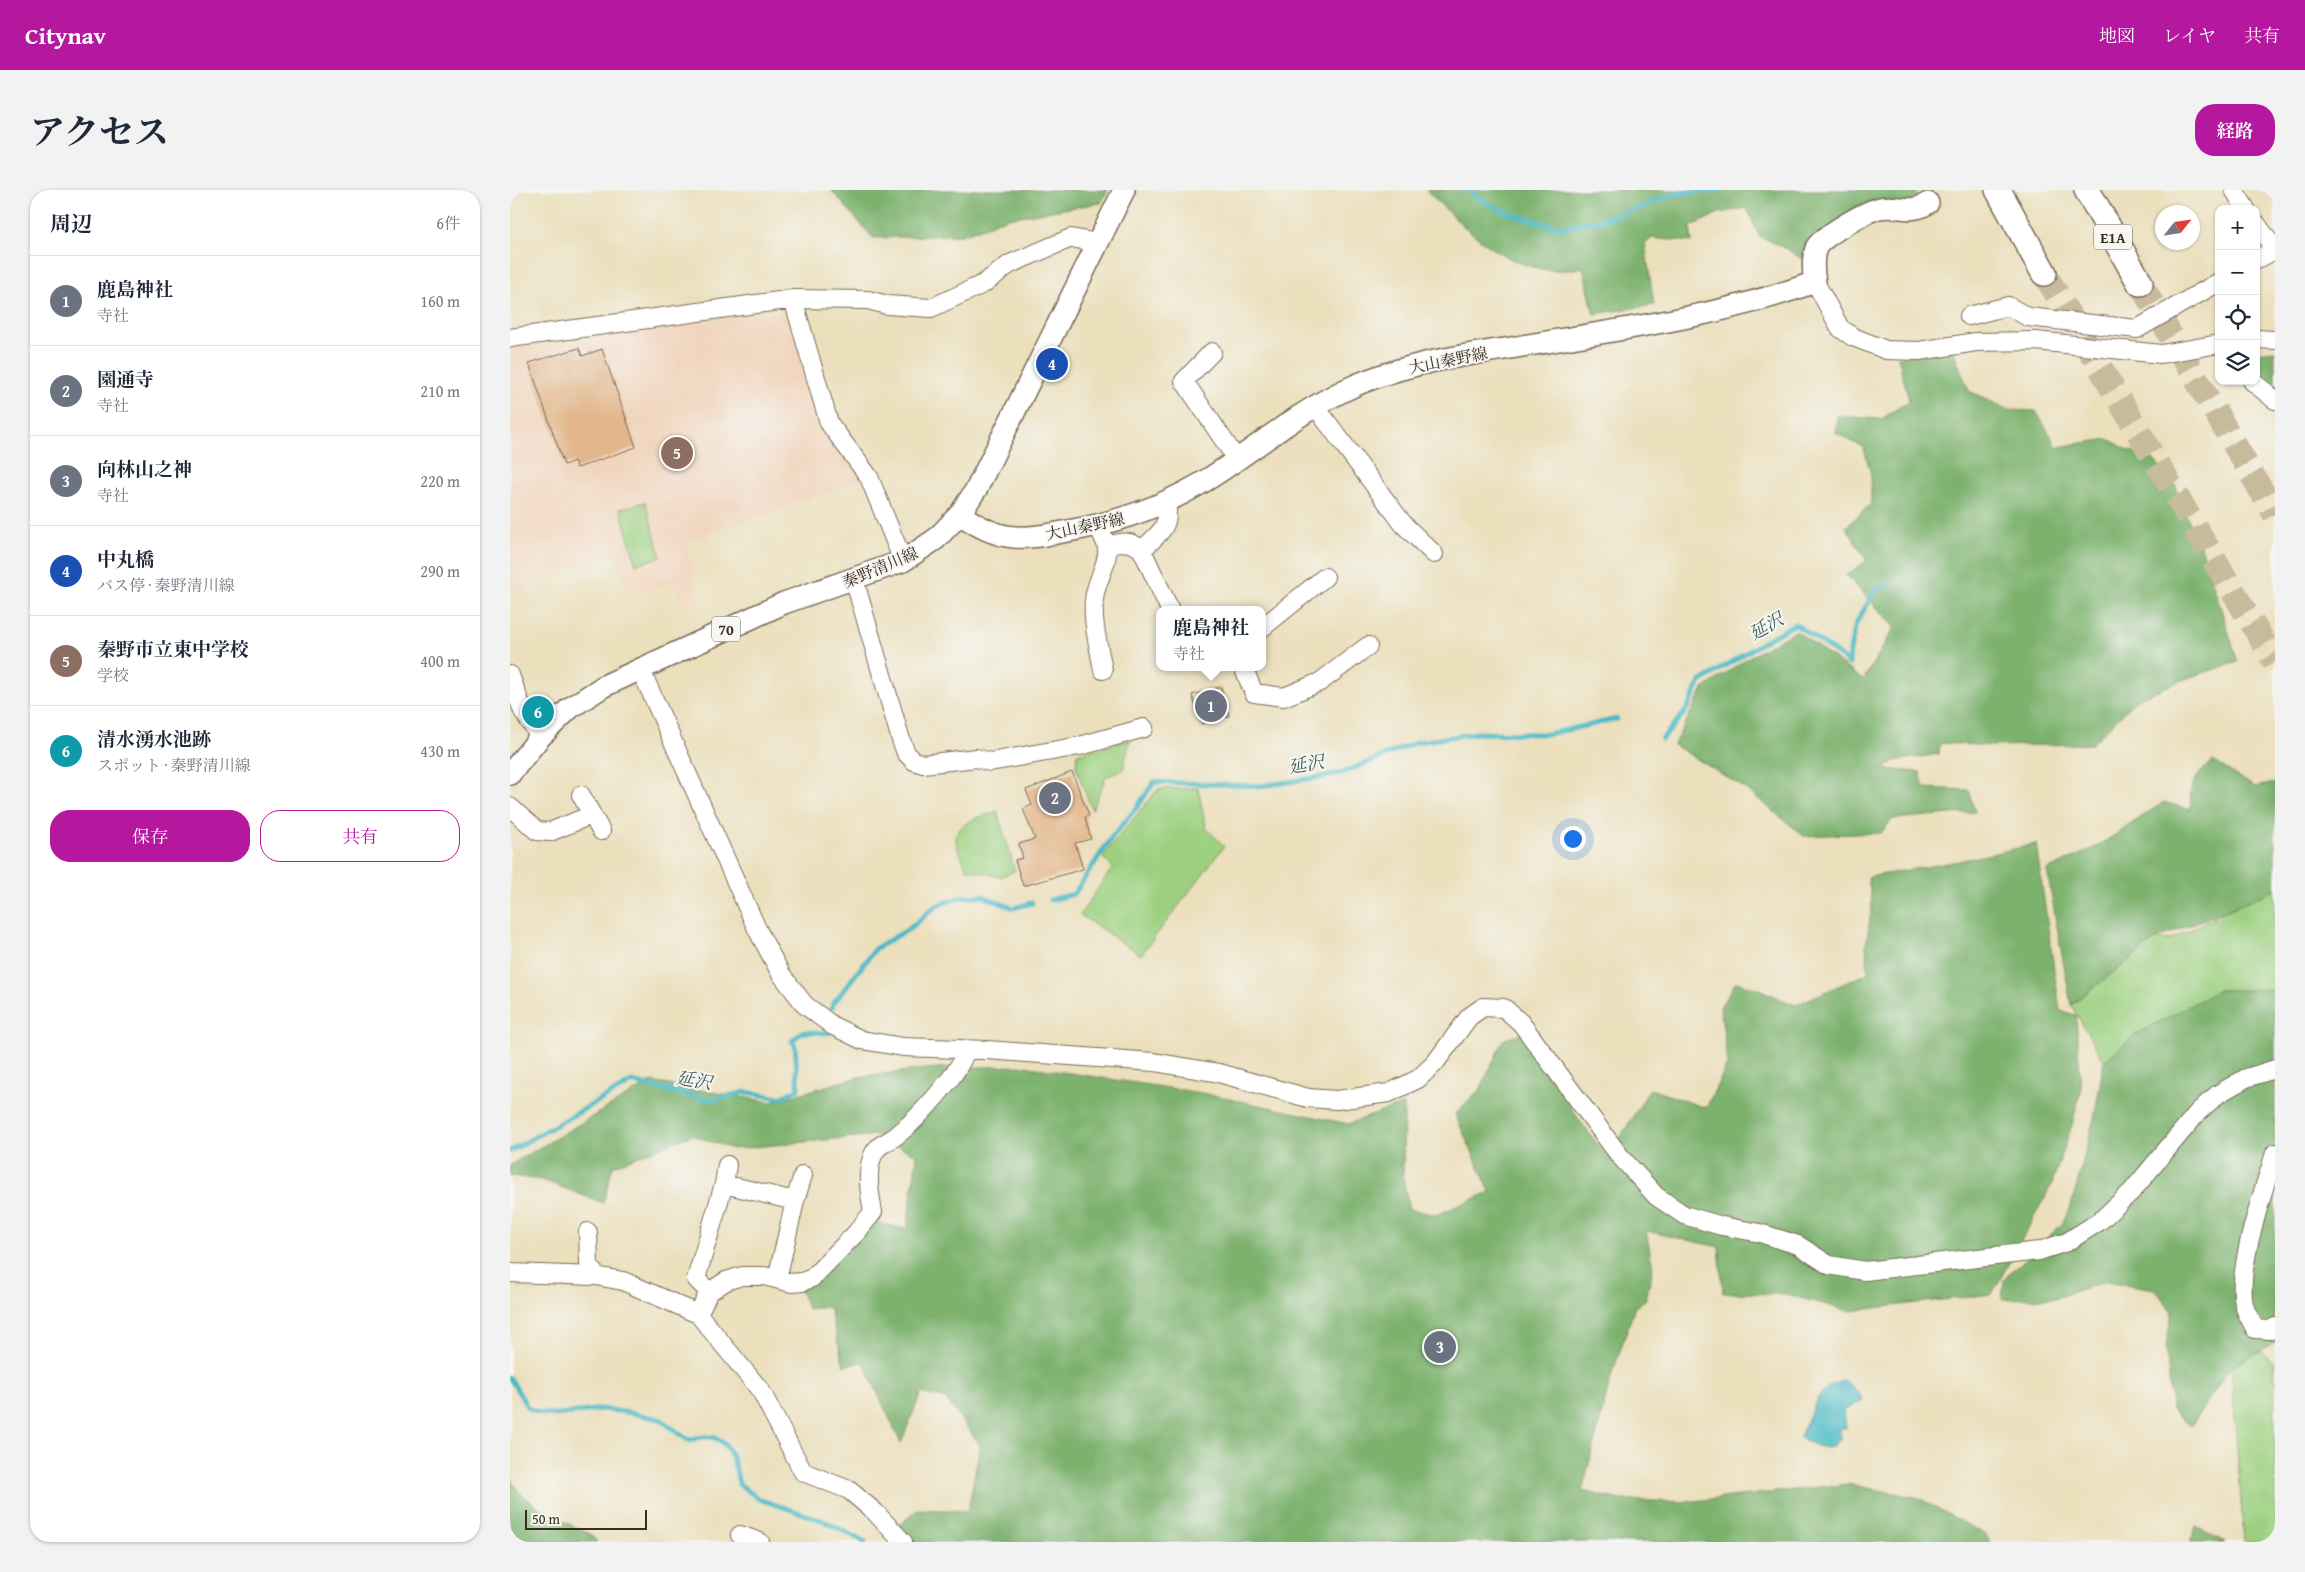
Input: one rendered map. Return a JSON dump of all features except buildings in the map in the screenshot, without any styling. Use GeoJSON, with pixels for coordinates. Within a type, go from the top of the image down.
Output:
{"type":"FeatureCollection","features":[{"type":"Feature","properties":{"kind":"highway"},"geometry":{"type":"LineString","coordinates":[[1998,190],[2044,273]]}},
{"type":"Feature","properties":{"kind":"highway","name":"E1A"},"geometry":{"type":"LineString","coordinates":[[2087,190],[2140,282]]}},
{"type":"Feature","properties":{"kind":"main road","name":"秦野清川線"},"geometry":{"type":"LineString","coordinates":[[510,774],[540,737],[570,708],[604,686],[784,603],[903,561],[936,539],[960,514],[977,488],[1124,190]]}},
{"type":"Feature","properties":{"kind":"main road"},"geometry":{"type":"LineString","coordinates":[[1815,282],[1813,264],[1816,247],[1822,240],[1878,208],[1912,210],[1927,201]]}},
{"type":"Feature","properties":{"kind":"main road","name":"大山秦野線"},"geometry":{"type":"LineString","coordinates":[[960,514],[977,527],[1008,538],[1042,536],[1098,526],[1166,502],[1214,476],[1315,406],[1344,390],[1373,378],[1419,365],[1725,311],[1781,295],[1815,282]]}},
{"type":"Feature","properties":{"kind":"street"},"geometry":{"type":"LineString","coordinates":[[2234,190],[2243,205]]}},
{"type":"Feature","properties":{"kind":"street"},"geometry":{"type":"LineString","coordinates":[[2260,229],[2272,247],[2269,253],[2260,258]]}},
{"type":"Feature","properties":{"kind":"street"},"geometry":{"type":"LineString","coordinates":[[510,338],[793,299],[868,300],[887,305],[931,308],[983,284],[1010,264],[1071,238],[1098,244]]}},
{"type":"Feature","properties":{"kind":"street"},"geometry":{"type":"LineString","coordinates":[[1815,282],[1840,328],[1853,337],[1886,350],[1919,351],[1976,342],[2036,341],[2161,354],[2215,345]]}},
{"type":"Feature","properties":{"kind":"street"},"geometry":{"type":"LineString","coordinates":[[1969,316],[2008,306],[2028,317],[2137,329],[2215,284]]}},
{"type":"Feature","properties":{"kind":"street"},"geometry":{"type":"LineString","coordinates":[[793,299],[829,423],[869,477],[903,561]]}},
{"type":"Feature","properties":{"kind":"street"},"geometry":{"type":"LineString","coordinates":[[2260,339],[2275,340]]}},
{"type":"Feature","properties":{"kind":"street"},"geometry":{"type":"LineString","coordinates":[[1212,352],[1184,381],[1237,460]]}},
{"type":"Feature","properties":{"kind":"street"},"geometry":{"type":"LineString","coordinates":[[2257,385],[2275,400]]}},
{"type":"Feature","properties":{"kind":"street"},"geometry":{"type":"LineString","coordinates":[[1315,406],[1404,525],[1434,554]]}},
{"type":"Feature","properties":{"kind":"street"},"geometry":{"type":"LineString","coordinates":[[1142,550],[1164,528],[1168,516],[1166,502]]}},
{"type":"Feature","properties":{"kind":"street"},"geometry":{"type":"LineString","coordinates":[[1098,526],[1107,546],[1107,559],[1098,577],[1093,619],[1103,670]]}},
{"type":"Feature","properties":{"kind":"street"},"geometry":{"type":"LineString","coordinates":[[1107,546],[1125,541],[1135,544],[1142,550],[1168,606]]}},
{"type":"Feature","properties":{"kind":"street"},"geometry":{"type":"LineString","coordinates":[[1266,625],[1325,577]]}},
{"type":"Feature","properties":{"kind":"street"},"geometry":{"type":"LineString","coordinates":[[854,579],[901,740],[906,753],[914,761],[923,764],[976,758],[990,762],[1080,746],[1144,728]]}},
{"type":"Feature","properties":{"kind":"street"},"geometry":{"type":"LineString","coordinates":[[1245,671],[1254,693],[1284,698],[1320,682],[1368,646]]}},
{"type":"Feature","properties":{"kind":"street"},"geometry":{"type":"LineString","coordinates":[[640,668],[758,931],[781,974],[805,1004],[833,1026],[862,1040],[903,1047],[1154,1062],[1218,1072],[1308,1098],[1337,1100],[1389,1093],[1418,1079],[1435,1063],[1469,1017],[1483,1007],[1504,1008],[1521,1023],[1619,1155],[1656,1196],[1684,1215],[1722,1226],[1760,1233],[1798,1245],[1829,1265],[1865,1270],[2039,1251],[2067,1242],[2100,1221],[2132,1190],[2198,1112],[2218,1094],[2246,1078],[2275,1069]]}},
{"type":"Feature","properties":{"kind":"street"},"geometry":{"type":"LineString","coordinates":[[510,675],[523,711],[540,737]]}},
{"type":"Feature","properties":{"kind":"street"},"geometry":{"type":"LineString","coordinates":[[581,795],[601,831]]}},
{"type":"Feature","properties":{"kind":"street"},"geometry":{"type":"LineString","coordinates":[[510,807],[537,831],[550,832],[592,815]]}},
{"type":"Feature","properties":{"kind":"street"},"geometry":{"type":"LineString","coordinates":[[698,1314],[709,1292],[726,1281],[742,1276],[777,1279],[792,1283],[812,1278],[856,1233],[872,1212],[869,1188],[871,1159],[880,1144],[895,1137],[934,1098],[964,1059],[965,1050]]}},
{"type":"Feature","properties":{"kind":"street"},"geometry":{"type":"LineString","coordinates":[[2275,1154],[2258,1207],[2242,1277],[2244,1307],[2256,1329],[2270,1330],[2275,1327]]}},
{"type":"Feature","properties":{"kind":"street"},"geometry":{"type":"LineString","coordinates":[[709,1292],[696,1279],[724,1184],[727,1165]]}},
{"type":"Feature","properties":{"kind":"street"},"geometry":{"type":"LineString","coordinates":[[777,1279],[803,1175]]}},
{"type":"Feature","properties":{"kind":"street"},"geometry":{"type":"LineString","coordinates":[[724,1184],[796,1201]]}},
{"type":"Feature","properties":{"kind":"street"},"geometry":{"type":"LineString","coordinates":[[588,1232],[589,1264],[596,1276]]}},
{"type":"Feature","properties":{"kind":"street"},"geometry":{"type":"LineString","coordinates":[[510,1273],[596,1276],[623,1281],[698,1314],[761,1391],[804,1472],[849,1490],[903,1542]]}},
{"type":"Feature","properties":{"kind":"street"},"geometry":{"type":"LineString","coordinates":[[740,1535],[760,1542]]}},
{"type":"Feature","properties":{"kind":"shaded area"},"geometry":{"type":"Polygon","coordinates":[[[783,311],[789,315],[825,427],[863,480],[733,525],[731,523],[686,543],[701,604],[681,608],[675,582],[629,597],[615,556],[604,555],[510,595],[510,348],[610,336],[783,311]]]}},
{"type":"Feature","properties":{"kind":"green space"},"geometry":{"type":"Polygon","coordinates":[[[831,190],[1108,190],[1101,203],[1008,218],[962,235],[873,238],[831,190]]]}},
{"type":"Feature","properties":{"kind":"green space"},"geometry":{"type":"Polygon","coordinates":[[[1426,190],[1915,190],[1920,201],[1878,208],[1810,264],[1785,248],[1759,236],[1747,208],[1719,213],[1690,227],[1692,242],[1652,238],[1645,244],[1654,305],[1594,314],[1583,267],[1560,270],[1537,268],[1516,261],[1496,251],[1477,237],[1426,190]]]}},
{"type":"Feature","properties":{"kind":"green space"},"geometry":{"type":"Polygon","coordinates":[[[1953,350],[1969,391],[2009,410],[2036,411],[2057,447],[2108,439],[2128,450],[2153,459],[2176,486],[2182,508],[2199,540],[2238,662],[2190,677],[2137,699],[2092,744],[1994,746],[1940,743],[1939,754],[1894,761],[1883,769],[1920,772],[1924,788],[1969,790],[1975,812],[1893,819],[1881,833],[1804,836],[1746,789],[1674,745],[1703,689],[1746,659],[1796,631],[1863,680],[1895,627],[1846,575],[1867,561],[1846,527],[1871,504],[1871,474],[1864,448],[1836,433],[1837,416],[1881,419],[1909,401],[1898,357],[1953,350]]]}},
{"type":"Feature","properties":{"kind":"green space"},"geometry":{"type":"Polygon","coordinates":[[[2275,351],[2275,391],[2260,377],[2260,353],[2275,351]]]}},
{"type":"Feature","properties":{"kind":"green space"},"geometry":{"type":"Polygon","coordinates":[[[645,502],[661,557],[636,564],[620,509],[645,502]]]}},
{"type":"Feature","properties":{"kind":"green space"},"geometry":{"type":"Polygon","coordinates":[[[1130,740],[1123,770],[1106,777],[1092,810],[1076,768],[1077,754],[1130,740]]]}},
{"type":"Feature","properties":{"kind":"green space"},"geometry":{"type":"Polygon","coordinates":[[[2213,761],[2255,787],[2275,783],[2275,890],[2156,939],[2071,1005],[2047,870],[2098,846],[2164,802],[2191,810],[2190,801],[2194,782],[2213,761]]]}},
{"type":"Feature","properties":{"kind":"green space"},"geometry":{"type":"Polygon","coordinates":[[[1198,788],[1206,828],[1224,846],[1141,955],[1080,915],[1113,867],[1102,857],[1158,789],[1198,788]]]}},
{"type":"Feature","properties":{"kind":"green space"},"geometry":{"type":"Polygon","coordinates":[[[997,811],[1015,871],[1000,877],[967,869],[956,843],[958,833],[966,824],[997,811]]]}},
{"type":"Feature","properties":{"kind":"green space"},"geometry":{"type":"Polygon","coordinates":[[[2036,844],[2060,1011],[2076,1015],[2081,1091],[2071,1128],[2051,1186],[1992,1294],[1850,1311],[1785,1294],[1723,1293],[1719,1247],[1646,1231],[1653,1268],[1646,1299],[1635,1307],[1611,1377],[1582,1491],[1621,1500],[1685,1502],[1848,1484],[1919,1498],[1986,1535],[1990,1542],[912,1542],[897,1527],[918,1509],[968,1511],[980,1445],[946,1399],[921,1393],[901,1443],[863,1362],[844,1366],[829,1307],[808,1309],[797,1284],[872,1222],[907,1229],[917,1155],[876,1135],[733,1149],[692,1135],[613,1166],[603,1203],[542,1180],[510,1176],[510,1165],[651,1082],[771,1102],[858,1077],[935,1068],[1023,1066],[1202,1093],[1348,1124],[1404,1104],[1403,1177],[1409,1209],[1436,1215],[1490,1192],[1455,1114],[1480,1090],[1503,1040],[1526,1032],[1574,1112],[1608,1157],[1650,1089],[1706,1108],[1728,1063],[1720,1007],[1736,982],[1761,990],[1795,1005],[1868,973],[1866,945],[1872,905],[1868,877],[1959,861],[2036,844]]]}},
{"type":"Feature","properties":{"kind":"green space"},"geometry":{"type":"Polygon","coordinates":[[[2275,890],[2275,990],[2219,990],[2137,1034],[2104,1061],[2071,1005],[2156,939],[2171,940],[2244,902],[2275,890]]]}},
{"type":"Feature","properties":{"kind":"green space"},"geometry":{"type":"Polygon","coordinates":[[[2219,990],[2275,990],[2275,1343],[2231,1366],[2191,1426],[2172,1410],[2166,1346],[2172,1312],[2155,1289],[2106,1281],[2056,1298],[2002,1299],[2004,1279],[2063,1223],[2073,1200],[2094,1118],[2104,1061],[2137,1034],[2219,990]]]}},
{"type":"Feature","properties":{"kind":"green space"},"geometry":{"type":"Polygon","coordinates":[[[2261,1351],[2275,1364],[2275,1542],[2244,1542],[2231,1366],[2261,1351]]]}},
{"type":"Feature","properties":{"kind":"green space"},"geometry":{"type":"Polygon","coordinates":[[[510,1478],[525,1497],[557,1518],[591,1535],[597,1542],[510,1542],[510,1478]]]}},
{"type":"Feature","properties":{"kind":"green space"},"geometry":{"type":"Polygon","coordinates":[[[2196,1527],[2225,1542],[2190,1542],[2196,1527]]]}},
{"type":"Feature","properties":{"kind":"water"},"geometry":{"type":"Polygon","coordinates":[[[1845,1380],[1859,1393],[1863,1400],[1844,1411],[1846,1428],[1840,1428],[1841,1438],[1833,1447],[1829,1448],[1820,1447],[1807,1441],[1800,1436],[1818,1397],[1829,1386],[1845,1380]]]}},
{"type":"Feature","properties":{"kind":"waterway"},"geometry":{"type":"LineString","coordinates":[[1468,190],[1490,205],[1508,213],[1559,228],[1613,217],[1678,193],[1721,190]]}},
{"type":"Feature","properties":{"kind":"waterway","name":"延沢"},"geometry":{"type":"LineString","coordinates":[[1662,739],[1686,711],[1700,682],[1795,624],[1849,664],[1856,623],[1876,590],[1887,585]]}},
{"type":"Feature","properties":{"kind":"waterway","name":"延沢"},"geometry":{"type":"LineString","coordinates":[[1050,900],[1074,894],[1112,837],[1138,806],[1154,782],[1260,786],[1329,776],[1347,771],[1417,742],[1477,733],[1548,734],[1617,719]]}},
{"type":"Feature","properties":{"kind":"waterway","name":"延沢"},"geometry":{"type":"LineString","coordinates":[[832,1008],[833,1004],[876,948],[909,929],[936,906],[960,897],[983,896],[1013,908],[1032,903]]}},
{"type":"Feature","properties":{"kind":"waterway","name":"延沢"},"geometry":{"type":"LineString","coordinates":[[510,1151],[632,1082],[710,1100],[746,1092],[780,1098],[798,1089],[795,1045],[792,1041],[802,1032],[829,1033]]}},
{"type":"Feature","properties":{"kind":"waterway"},"geometry":{"type":"LineString","coordinates":[[510,1378],[528,1408],[540,1413],[556,1415],[602,1409],[631,1413],[660,1419],[688,1440],[703,1437],[716,1438],[722,1442],[731,1454],[739,1484],[759,1499],[824,1521],[865,1542]]}},
{"type":"Feature","properties":{"kind":"tunnel"},"geometry":{"type":"LineString","coordinates":[[2044,273],[2275,662]]}},
{"type":"Feature","properties":{"kind":"tunnel"},"geometry":{"type":"LineString","coordinates":[[2140,283],[2275,514]]}},
{"type":"Feature","properties":{"kind":"place","name":"中丸橋"},"geometry":{"type":"Point","coordinates":[1052,364]}},
{"type":"Feature","properties":{"kind":"place","name":"秦野市立東中学校"},"geometry":{"type":"Point","coordinates":[677,453]}},
{"type":"Feature","properties":{"kind":"place","name":"鹿島神社"},"geometry":{"type":"Point","coordinates":[1211,706]}},
{"type":"Feature","properties":{"kind":"place","name":"清水湧水池跡"},"geometry":{"type":"Point","coordinates":[538,712]}},
{"type":"Feature","properties":{"kind":"place","name":"園通寺"},"geometry":{"type":"Point","coordinates":[1055,798]}},
{"type":"Feature","properties":{"kind":"place","name":"向林山之神"},"geometry":{"type":"Point","coordinates":[1440,1347]}}]}
